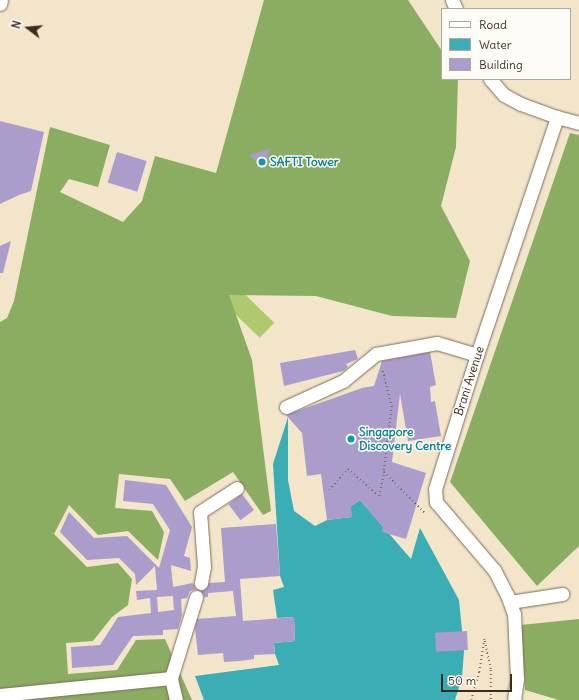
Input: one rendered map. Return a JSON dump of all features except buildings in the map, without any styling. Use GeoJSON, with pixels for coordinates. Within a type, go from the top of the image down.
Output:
{"type":"FeatureCollection","features":[{"type":"Feature","properties":{"kind":"lane"},"geometry":{"type":"LineString","coordinates":[[491,80],[504,95],[521,104],[579,123]]}},
{"type":"Feature","properties":{"kind":"lane","name":"Brani Avenue"},"geometry":{"type":"LineString","coordinates":[[514,700],[517,679],[514,614],[510,602],[494,570],[436,502],[435,489],[477,355],[557,117]]}},
{"type":"Feature","properties":{"kind":"lane"},"geometry":{"type":"LineString","coordinates":[[286,407],[343,381],[376,354],[437,344],[477,355]]}},
{"type":"Feature","properties":{"kind":"lane"},"geometry":{"type":"LineString","coordinates":[[201,583],[204,566],[200,512],[237,488]]}},
{"type":"Feature","properties":{"kind":"lane"},"geometry":{"type":"LineString","coordinates":[[510,602],[562,594]]}},
{"type":"Feature","properties":{"kind":"lane"},"geometry":{"type":"LineString","coordinates":[[176,700],[172,678],[196,597]]}},
{"type":"Feature","properties":{"kind":"lane"},"geometry":{"type":"LineString","coordinates":[[0,695],[172,678]]}},
{"type":"Feature","properties":{"kind":"path"},"geometry":{"type":"LineString","coordinates":[[330,490],[348,469],[379,496],[384,472],[392,406],[383,371]]}},
{"type":"Feature","properties":{"kind":"path"},"geometry":{"type":"LineString","coordinates":[[384,472],[424,512]]}},
{"type":"Feature","properties":{"kind":"path"},"geometry":{"type":"LineString","coordinates":[[471,700],[479,672],[484,639],[491,670],[491,700]]}},
{"type":"Feature","properties":{"kind":"green space"},"geometry":{"type":"Polygon","coordinates":[[[264,0],[408,0],[441,50],[441,80],[458,80],[456,147],[441,206],[470,261],[456,318],[392,316],[316,296],[229,295],[252,360],[271,511],[263,515],[233,472],[185,501],[170,479],[119,474],[115,508],[152,511],[164,532],[158,560],[128,531],[98,535],[69,505],[54,534],[87,567],[118,563],[132,579],[128,605],[112,617],[93,641],[66,643],[68,674],[117,670],[136,640],[165,639],[192,700],[0,700],[0,322],[7,318],[14,301],[50,127],[110,145],[98,187],[69,179],[60,192],[123,222],[142,201],[155,156],[216,173],[264,0]]]}},
{"type":"Feature","properties":{"kind":"green space"},"geometry":{"type":"Polygon","coordinates":[[[570,133],[579,135],[579,546],[537,586],[450,482],[570,133]]]}},
{"type":"Feature","properties":{"kind":"green space"},"geometry":{"type":"Polygon","coordinates":[[[229,279],[274,323],[260,338],[214,294],[229,279]]]}},
{"type":"Feature","properties":{"kind":"green space"},"geometry":{"type":"Polygon","coordinates":[[[579,619],[579,700],[559,700],[525,690],[521,625],[579,619]]]}},
{"type":"Feature","properties":{"kind":"water"},"geometry":{"type":"Polygon","coordinates":[[[288,417],[288,480],[294,511],[315,526],[327,520],[351,517],[351,506],[360,500],[411,559],[420,528],[459,600],[464,651],[462,678],[455,700],[204,700],[195,676],[279,665],[275,654],[274,643],[295,641],[294,617],[277,618],[273,590],[284,587],[280,576],[273,464],[288,417]]]}},
{"type":"Feature","properties":{"kind":"place","name":"SAFTI Tower"},"geometry":{"type":"Point","coordinates":[262,162]}},
{"type":"Feature","properties":{"kind":"place","name":"Singapore Discovery Centre"},"geometry":{"type":"Point","coordinates":[351,439]}}]}
